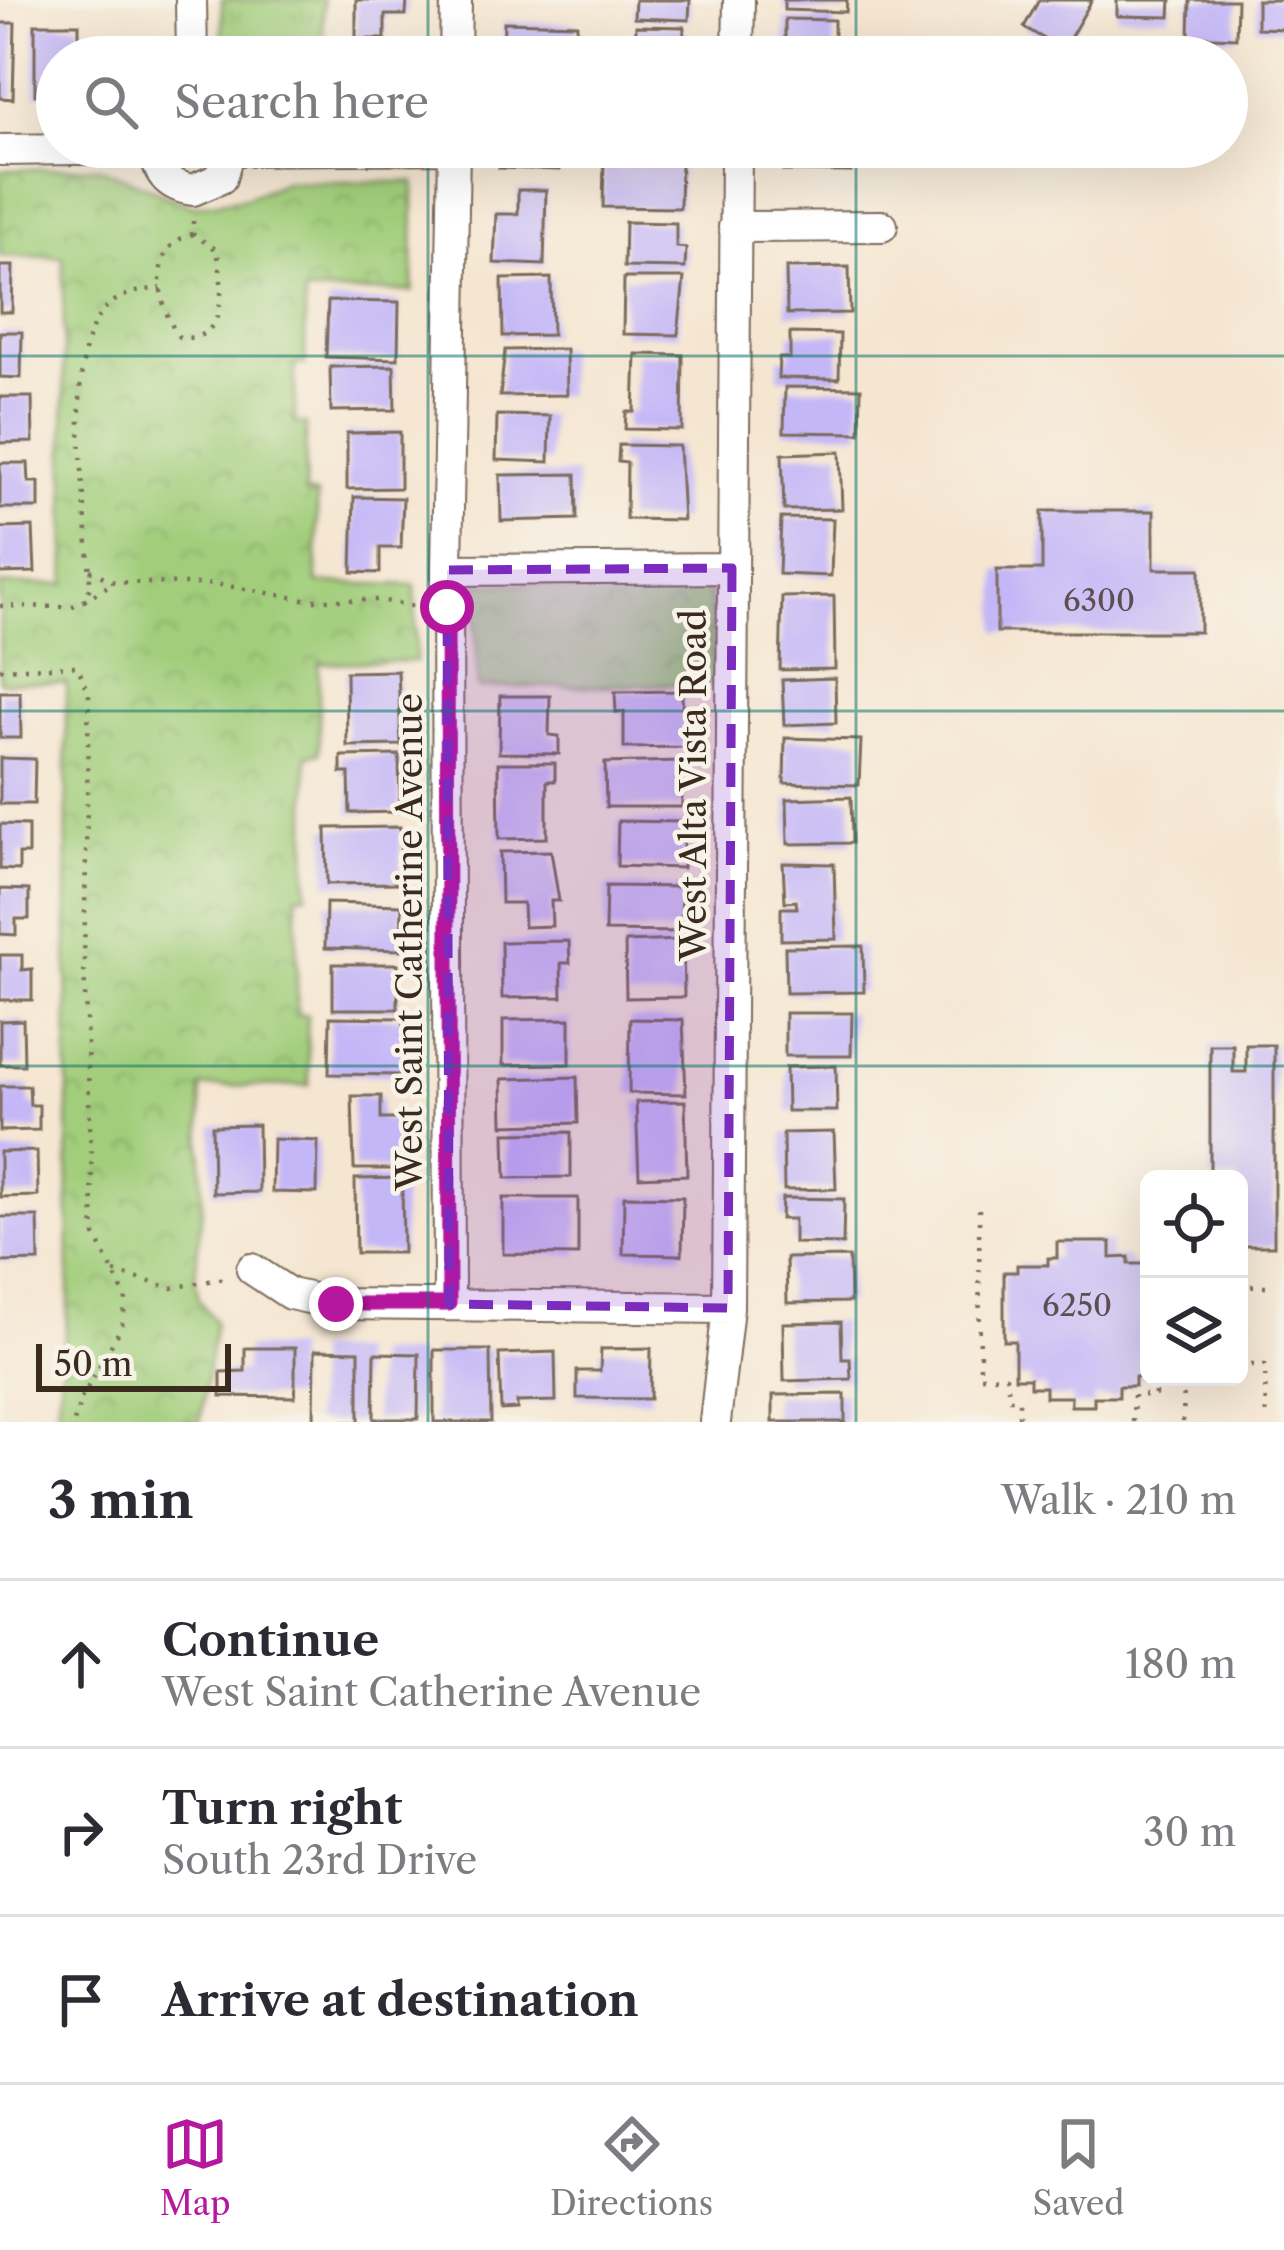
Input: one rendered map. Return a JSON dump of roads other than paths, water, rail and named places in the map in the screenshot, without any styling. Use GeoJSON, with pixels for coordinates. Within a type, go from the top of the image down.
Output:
{"type":"FeatureCollection","features":[{"type":"Feature","properties":{"kind":"street"},"geometry":{"type":"LineString","coordinates":[[191,0],[192,36]]}},
{"type":"Feature","properties":{"kind":"street"},"geometry":{"type":"LineString","coordinates":[[455,36],[456,0]]}},
{"type":"Feature","properties":{"kind":"street"},"geometry":{"type":"LineString","coordinates":[[738,36],[739,0]]}},
{"type":"Feature","properties":{"kind":"street"},"geometry":{"type":"LineString","coordinates":[[0,150],[36,149]]}},
{"type":"Feature","properties":{"kind":"street"},"geometry":{"type":"LineString","coordinates":[[161,168],[166,180],[193,190],[221,178],[224,168]]}},
{"type":"Feature","properties":{"kind":"street","name":"West Saint Catherine Avenue"},"geometry":{"type":"LineString","coordinates":[[449,1304],[447,571],[454,168]]}},
{"type":"Feature","properties":{"kind":"street","name":"West Alta Vista Road"},"geometry":{"type":"LineString","coordinates":[[715,1422],[728,1308],[735,168]]}},
{"type":"Feature","properties":{"kind":"street"},"geometry":{"type":"LineString","coordinates":[[734,227],[882,226]]}},
{"type":"Feature","properties":{"kind":"street"},"geometry":{"type":"LineString","coordinates":[[447,571],[732,568]]}},
{"type":"Feature","properties":{"kind":"street"},"geometry":{"type":"LineString","coordinates":[[252,1269],[290,1294],[318,1301],[728,1308]]}}]}
